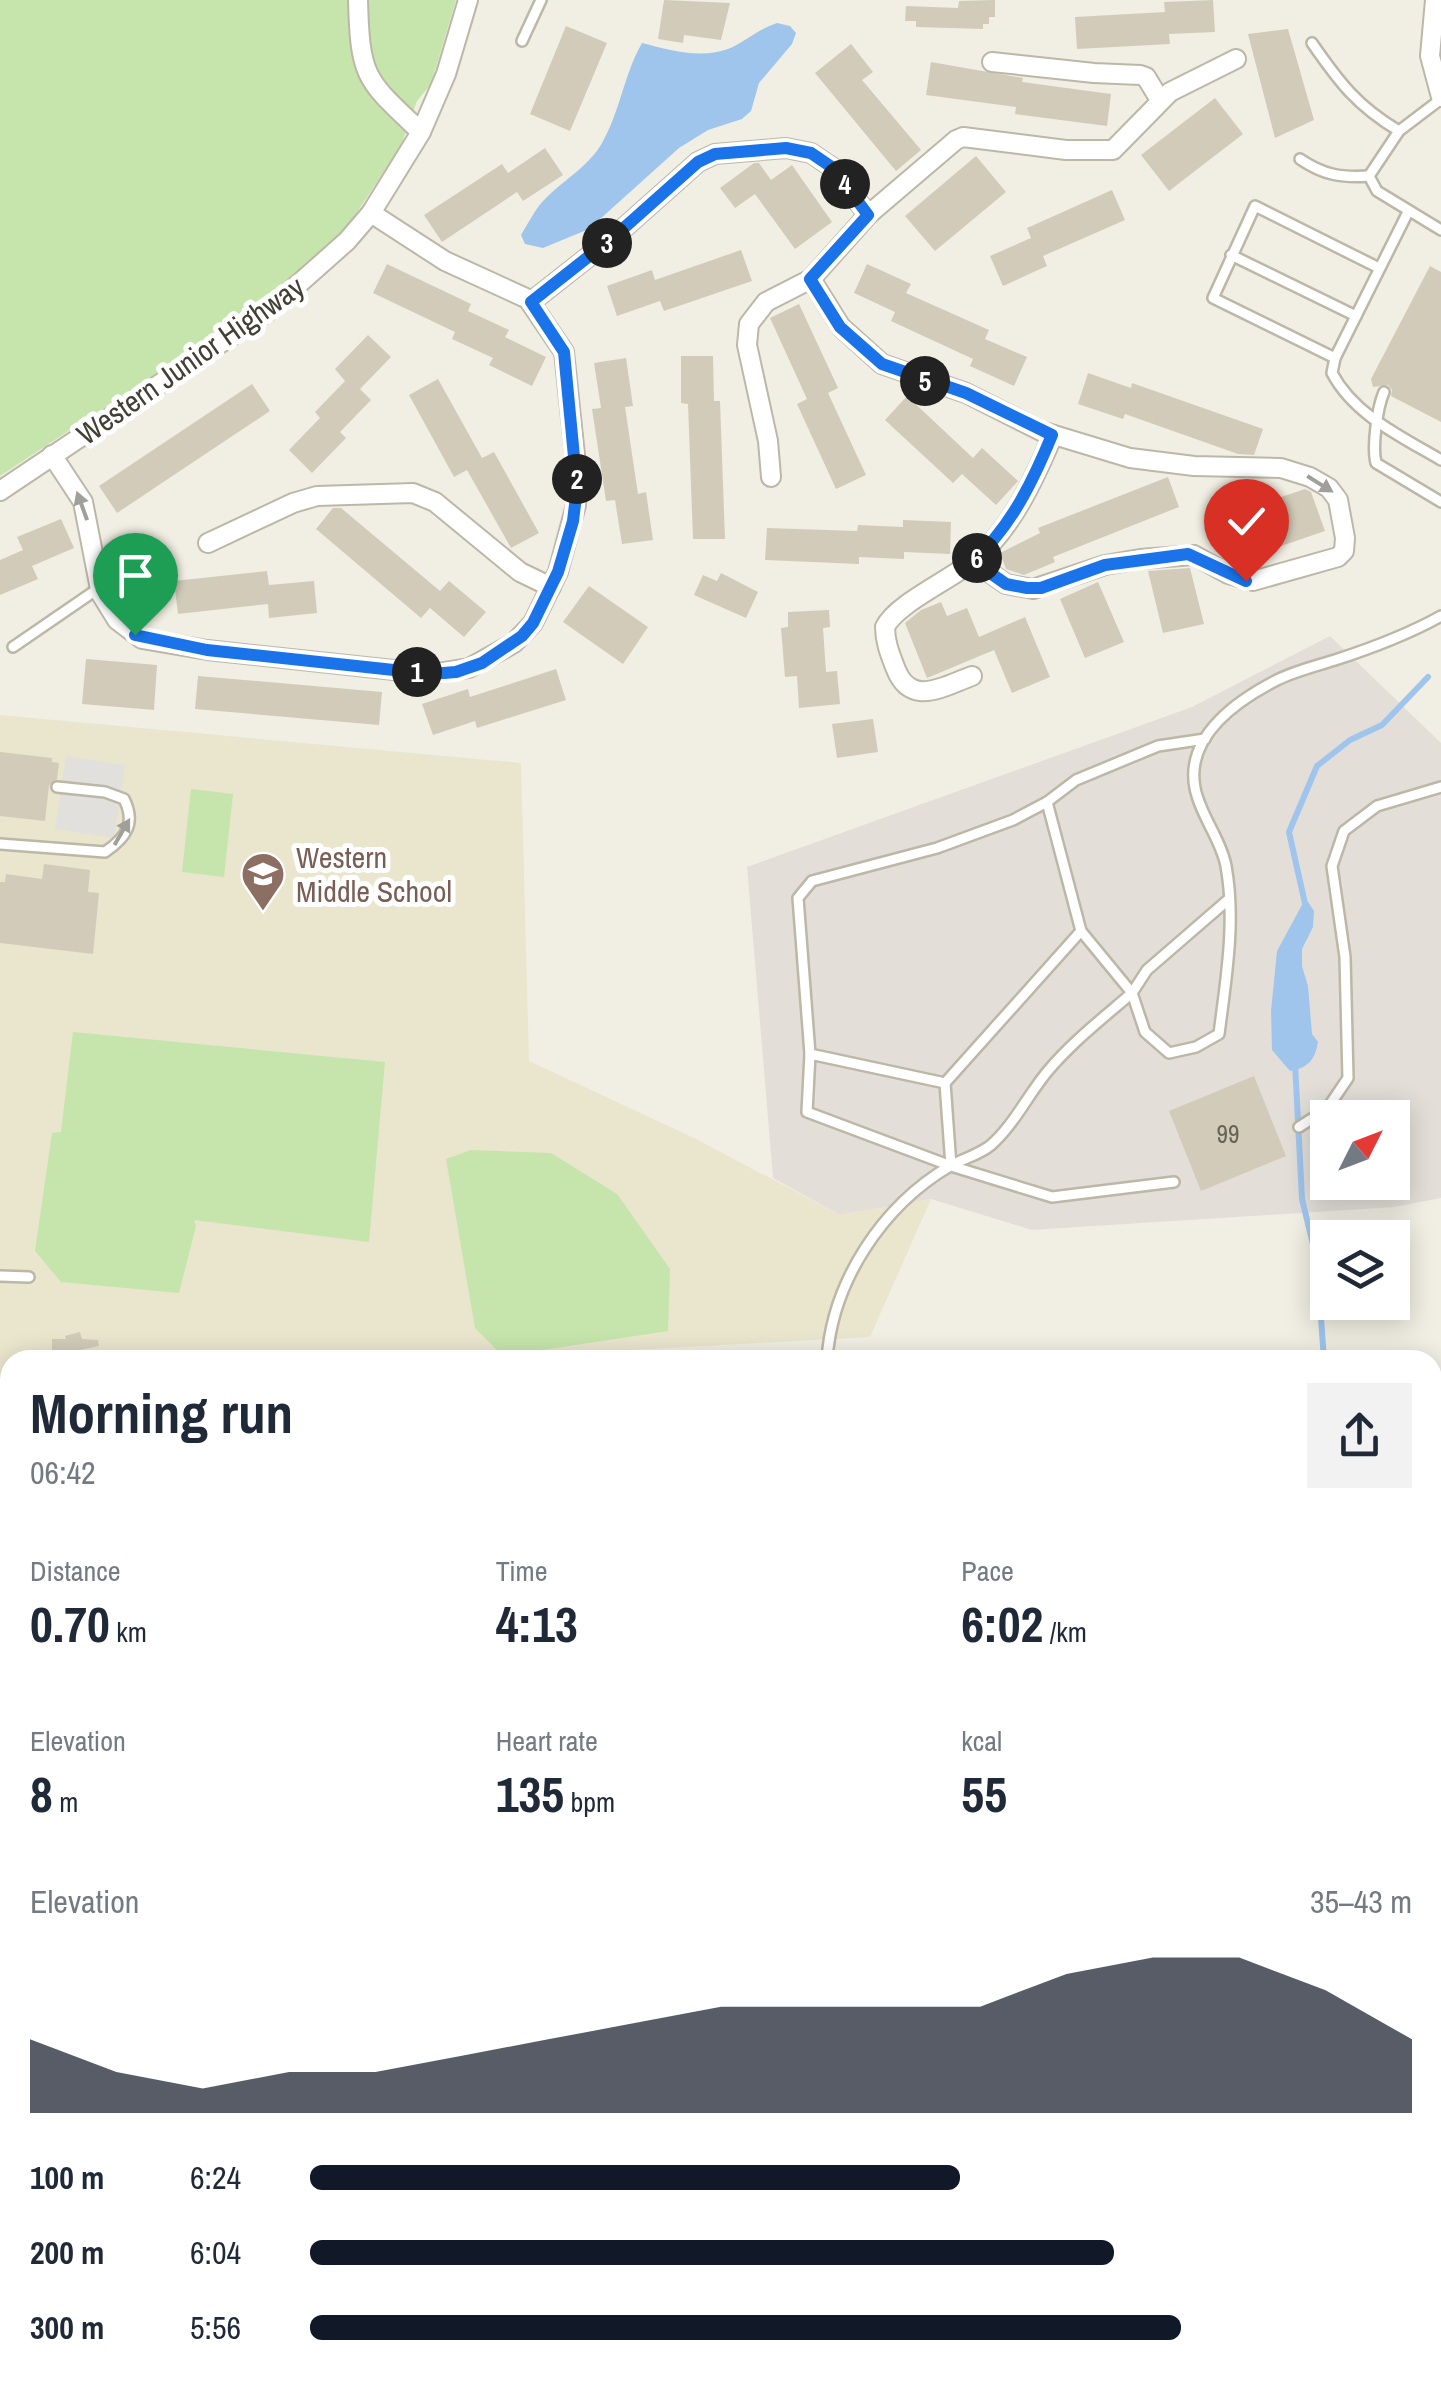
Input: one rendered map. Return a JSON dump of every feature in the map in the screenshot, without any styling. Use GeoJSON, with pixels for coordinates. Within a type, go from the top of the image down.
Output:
{"type":"FeatureCollection","features":[{"type":"Feature","properties":{"kind":"street"},"geometry":{"type":"LineString","coordinates":[[358,0],[363,65],[383,98],[421,132]]}},
{"type":"Feature","properties":{"kind":"street","name":"Western Junior Highway"},"geometry":{"type":"LineString","coordinates":[[0,490],[267,312],[331,258],[371,213],[421,132],[446,74],[468,0]]}},
{"type":"Feature","properties":{"kind":"street"},"geometry":{"type":"LineString","coordinates":[[1435,0],[1430,56],[1441,98]]}},
{"type":"Feature","properties":{"kind":"street"},"geometry":{"type":"LineString","coordinates":[[771,476],[768,441],[747,345],[747,332],[760,306],[810,279],[868,215],[959,138],[1108,152],[1123,142],[1160,100],[1181,85],[1236,60]]}},
{"type":"Feature","properties":{"kind":"street"},"geometry":{"type":"LineString","coordinates":[[992,62],[1094,74],[1140,74],[1160,100]]}},
{"type":"Feature","properties":{"kind":"street"},"geometry":{"type":"LineString","coordinates":[[531,302],[698,162],[715,154],[786,148],[811,153],[833,168],[868,215]]}},
{"type":"Feature","properties":{"kind":"street"},"geometry":{"type":"LineString","coordinates":[[52,455],[83,502],[99,588],[117,620],[142,638],[207,650],[443,674],[482,663],[522,636],[551,587],[573,521],[576,474],[564,352],[531,302],[438,257],[371,213]]}},
{"type":"Feature","properties":{"kind":"street"},"geometry":{"type":"LineString","coordinates":[[810,279],[840,327],[882,364],[966,393],[1052,435],[1114,454],[1156,461],[1281,468],[1310,477],[1336,496],[1345,538],[1344,551],[1338,557],[1259,581],[1236,578],[1188,554],[1105,565],[1033,588],[1006,584],[973,561]]}},
{"type":"Feature","properties":{"kind":"street"},"geometry":{"type":"LineString","coordinates":[[972,676],[932,690],[906,688],[885,633],[888,621],[896,611],[973,561],[1012,515],[1039,468],[1052,435]]}},
{"type":"Feature","properties":{"kind":"street"},"geometry":{"type":"LineString","coordinates":[[208,544],[306,498],[420,494],[520,572],[551,587]]}},
{"type":"Feature","properties":{"kind":"lane"},"geometry":{"type":"LineString","coordinates":[[522,42],[541,0]]}},
{"type":"Feature","properties":{"kind":"lane"},"geometry":{"type":"LineString","coordinates":[[1312,42],[1354,99],[1399,131]]}},
{"type":"Feature","properties":{"kind":"lane"},"geometry":{"type":"LineString","coordinates":[[1369,176],[1399,131],[1441,98]]}},
{"type":"Feature","properties":{"kind":"lane"},"geometry":{"type":"LineString","coordinates":[[1300,159],[1332,175],[1369,176]]}},
{"type":"Feature","properties":{"kind":"lane"},"geometry":{"type":"LineString","coordinates":[[1369,176],[1377,190],[1441,230]]}},
{"type":"Feature","properties":{"kind":"lane"},"geometry":{"type":"LineString","coordinates":[[1335,358],[1212,298],[1231,254],[1255,206],[1379,268]]}},
{"type":"Feature","properties":{"kind":"lane"},"geometry":{"type":"LineString","coordinates":[[1408,212],[1335,358],[1332,374],[1378,422],[1441,460]]}},
{"type":"Feature","properties":{"kind":"lane"},"geometry":{"type":"LineString","coordinates":[[1231,254],[1356,316]]}},
{"type":"Feature","properties":{"kind":"lane"},"geometry":{"type":"LineString","coordinates":[[1384,392],[1378,407],[1376,463],[1441,502]]}},
{"type":"Feature","properties":{"kind":"lane"},"geometry":{"type":"LineString","coordinates":[[13,647],[99,588]]}},
{"type":"Feature","properties":{"kind":"lane"},"geometry":{"type":"LineString","coordinates":[[1047,802],[1081,930],[1132,993],[1145,1032],[1169,1052],[1196,1047],[1219,1034],[1229,954],[1226,863],[1194,786],[1199,750],[1211,726],[1229,709],[1279,678],[1407,635],[1441,616]]}},
{"type":"Feature","properties":{"kind":"lane"},"geometry":{"type":"LineString","coordinates":[[1174,1182],[1052,1197],[950,1166],[807,1112],[810,1054],[798,898],[812,881],[937,848],[1013,820],[1047,802],[1076,780],[1158,746],[1204,739]]}},
{"type":"Feature","properties":{"kind":"lane"},"geometry":{"type":"LineString","coordinates":[[0,844],[105,852],[128,828],[131,814],[124,799],[105,792],[56,787]]}},
{"type":"Feature","properties":{"kind":"lane"},"geometry":{"type":"LineString","coordinates":[[1299,1126],[1327,1110],[1348,1078],[1346,957],[1332,866],[1344,830],[1377,806],[1441,787]]}},
{"type":"Feature","properties":{"kind":"lane"},"geometry":{"type":"LineString","coordinates":[[828,1350],[829,1329],[857,1260],[883,1224],[914,1192],[950,1166],[994,1143],[1062,1056],[1132,993],[1148,970],[1229,898]]}},
{"type":"Feature","properties":{"kind":"lane"},"geometry":{"type":"LineString","coordinates":[[950,1166],[945,1082],[1081,930]]}},
{"type":"Feature","properties":{"kind":"lane"},"geometry":{"type":"LineString","coordinates":[[810,1054],[945,1082]]}},
{"type":"Feature","properties":{"kind":"lane"},"geometry":{"type":"LineString","coordinates":[[0,1276],[28,1278]]}},
{"type":"Feature","properties":{"kind":"shaded area"},"geometry":{"type":"Polygon","coordinates":[[[1330,636],[1441,743],[1441,1198],[1394,1207],[1032,1230],[931,1199],[840,1215],[773,1178],[747,867],[1192,707],[1330,636]]]}},
{"type":"Feature","properties":{"kind":"shaded area","name":"Western Middle School"},"geometry":{"type":"Polygon","coordinates":[[[0,715],[521,763],[529,1061],[694,1138],[840,1215],[931,1199],[870,1337],[630,1350],[0,1350],[0,715]]]}},
{"type":"Feature","properties":{"kind":"shaded area"},"geometry":{"type":"Polygon","coordinates":[[[66,756],[125,765],[114,838],[55,829],[66,756]]]}},
{"type":"Feature","properties":{"kind":"green space"},"geometry":{"type":"Polygon","coordinates":[[[0,0],[456,0],[431,84],[417,101],[401,145],[352,220],[316,260],[266,301],[0,476],[0,0]]]}},
{"type":"Feature","properties":{"kind":"green space"},"geometry":{"type":"Polygon","coordinates":[[[191,789],[233,794],[224,877],[182,872],[191,789]]]}},
{"type":"Feature","properties":{"kind":"green space"},"geometry":{"type":"Polygon","coordinates":[[[73,1032],[385,1062],[369,1242],[194,1220],[196,1226],[179,1293],[61,1282],[35,1251],[52,1133],[61,1132],[73,1032]]]}},
{"type":"Feature","properties":{"kind":"green space"},"geometry":{"type":"Polygon","coordinates":[[[471,1150],[551,1153],[617,1194],[670,1269],[668,1331],[543,1350],[497,1350],[475,1328],[446,1159],[471,1150]]]}},
{"type":"Feature","properties":{"kind":"water"},"geometry":{"type":"Polygon","coordinates":[[[777,23],[790,26],[796,33],[792,44],[759,83],[751,111],[742,119],[708,130],[679,148],[589,229],[543,248],[525,244],[521,235],[539,205],[584,165],[602,143],[642,43],[685,52],[717,52],[777,23]]]}},
{"type":"Feature","properties":{"kind":"water"},"geometry":{"type":"Polygon","coordinates":[[[1308,902],[1314,911],[1313,927],[1302,949],[1302,966],[1308,986],[1312,1034],[1318,1042],[1310,1062],[1290,1071],[1272,1050],[1277,951],[1303,903],[1308,902]]]}},
{"type":"Feature","properties":{"kind":"building"},"geometry":{"type":"Polygon","coordinates":[[[664,0],[730,3],[721,40],[684,35],[683,43],[658,39],[664,0]]]}},
{"type":"Feature","properties":{"kind":"building"},"geometry":{"type":"Polygon","coordinates":[[[995,0],[995,17],[989,17],[989,24],[983,24],[983,29],[916,27],[916,21],[905,21],[906,6],[958,8],[959,1],[995,0]]]}},
{"type":"Feature","properties":{"kind":"building"},"geometry":{"type":"Polygon","coordinates":[[[1213,0],[1215,32],[1169,34],[1170,44],[1077,49],[1075,17],[1165,12],[1164,2],[1213,0]]]}},
{"type":"Feature","properties":{"kind":"building"},"geometry":{"type":"Polygon","coordinates":[[[566,26],[607,43],[570,131],[530,114],[566,26]]]}},
{"type":"Feature","properties":{"kind":"building"},"geometry":{"type":"Polygon","coordinates":[[[1288,29],[1314,120],[1275,138],[1248,34],[1288,29]]]}},
{"type":"Feature","properties":{"kind":"building"},"geometry":{"type":"Polygon","coordinates":[[[851,44],[873,72],[862,80],[921,150],[896,171],[815,73],[851,44]]]}},
{"type":"Feature","properties":{"kind":"building"},"geometry":{"type":"Polygon","coordinates":[[[931,62],[1023,78],[1022,82],[1111,94],[1107,126],[1015,114],[1016,107],[926,95],[931,62]]]}},
{"type":"Feature","properties":{"kind":"building"},"geometry":{"type":"Polygon","coordinates":[[[1215,98],[1243,134],[1169,191],[1141,155],[1215,98]]]}},
{"type":"Feature","properties":{"kind":"building"},"geometry":{"type":"Polygon","coordinates":[[[545,148],[563,175],[523,201],[517,192],[442,242],[424,215],[502,164],[508,173],[545,148]]]}},
{"type":"Feature","properties":{"kind":"building"},"geometry":{"type":"Polygon","coordinates":[[[976,156],[1006,192],[935,251],[905,216],[976,156]]]}},
{"type":"Feature","properties":{"kind":"building"},"geometry":{"type":"Polygon","coordinates":[[[759,163],[771,180],[792,165],[832,222],[795,249],[755,194],[735,208],[720,188],[759,163]]]}},
{"type":"Feature","properties":{"kind":"building"},"geometry":{"type":"Polygon","coordinates":[[[1112,190],[1125,220],[1043,256],[1047,266],[1003,286],[990,256],[1031,238],[1027,228],[1112,190]]]}},
{"type":"Feature","properties":{"kind":"building"},"geometry":{"type":"Polygon","coordinates":[[[741,250],[752,281],[664,311],[660,301],[617,316],[607,286],[652,270],[655,280],[741,250]]]}},
{"type":"Feature","properties":{"kind":"building"},"geometry":{"type":"Polygon","coordinates":[[[387,264],[471,304],[468,311],[509,330],[505,337],[546,357],[532,386],[489,365],[493,358],[452,339],[455,332],[373,293],[387,264]]]}},
{"type":"Feature","properties":{"kind":"building"},"geometry":{"type":"Polygon","coordinates":[[[867,264],[911,284],[906,293],[989,330],[985,339],[1027,357],[1014,386],[970,366],[973,359],[891,321],[895,312],[854,293],[867,264]]]}},
{"type":"Feature","properties":{"kind":"building"},"geometry":{"type":"Polygon","coordinates":[[[1430,266],[1441,272],[1441,422],[1391,396],[1388,385],[1373,387],[1371,379],[1430,266]]]}},
{"type":"Feature","properties":{"kind":"building"},"geometry":{"type":"Polygon","coordinates":[[[799,304],[838,388],[828,393],[866,475],[836,489],[797,404],[807,399],[770,318],[799,304]]]}},
{"type":"Feature","properties":{"kind":"building"},"geometry":{"type":"Polygon","coordinates":[[[368,335],[391,357],[360,389],[371,400],[340,432],[346,438],[312,473],[289,450],[320,418],[315,412],[345,381],[335,369],[368,335]]]}},
{"type":"Feature","properties":{"kind":"building"},"geometry":{"type":"Polygon","coordinates":[[[681,356],[713,356],[714,401],[720,401],[725,539],[693,539],[688,404],[681,403],[681,356]]]}},
{"type":"Feature","properties":{"kind":"building"},"geometry":{"type":"Polygon","coordinates":[[[626,358],[633,406],[625,407],[638,494],[646,492],[653,540],[622,544],[615,500],[606,501],[592,409],[601,408],[594,363],[626,358]]]}},
{"type":"Feature","properties":{"kind":"building"},"geometry":{"type":"Polygon","coordinates":[[[1088,373],[1131,388],[1132,383],[1263,429],[1254,455],[1238,454],[1125,414],[1123,419],[1078,404],[1088,373]]]}},
{"type":"Feature","properties":{"kind":"building"},"geometry":{"type":"Polygon","coordinates":[[[438,379],[482,458],[494,452],[539,533],[511,548],[467,470],[454,477],[409,395],[438,379]]]}},
{"type":"Feature","properties":{"kind":"building"},"geometry":{"type":"Polygon","coordinates":[[[252,384],[270,411],[117,513],[99,486],[252,384]]]}},
{"type":"Feature","properties":{"kind":"building"},"geometry":{"type":"Polygon","coordinates":[[[907,396],[973,458],[982,448],[1018,481],[996,505],[962,474],[953,483],[885,420],[907,396]]]}},
{"type":"Feature","properties":{"kind":"building"},"geometry":{"type":"Polygon","coordinates":[[[1168,477],[1179,507],[1053,557],[1055,562],[1024,575],[1006,569],[1000,553],[1040,533],[1038,528],[1168,477]]]}},
{"type":"Feature","properties":{"kind":"building"},"geometry":{"type":"Polygon","coordinates":[[[1305,489],[1311,492],[1325,531],[1237,561],[1222,517],[1305,489]]]}},
{"type":"Feature","properties":{"kind":"building"},"geometry":{"type":"Polygon","coordinates":[[[333,508],[341,508],[440,591],[449,581],[486,612],[464,637],[430,608],[421,618],[316,529],[333,508]]]}},
{"type":"Feature","properties":{"kind":"building"},"geometry":{"type":"Polygon","coordinates":[[[61,519],[74,548],[32,566],[38,579],[0,595],[0,560],[23,550],[17,537],[61,519]]]}},
{"type":"Feature","properties":{"kind":"building"},"geometry":{"type":"Polygon","coordinates":[[[903,520],[951,522],[950,554],[904,552],[904,559],[859,557],[859,564],[765,560],[767,528],[857,531],[858,525],[903,527],[903,520]]]}},
{"type":"Feature","properties":{"kind":"building"},"geometry":{"type":"Polygon","coordinates":[[[1190,568],[1204,624],[1163,633],[1148,571],[1190,568]]]}},
{"type":"Feature","properties":{"kind":"building"},"geometry":{"type":"Polygon","coordinates":[[[267,571],[269,585],[314,581],[317,613],[269,618],[268,604],[178,614],[174,581],[267,571]]]}},
{"type":"Feature","properties":{"kind":"building"},"geometry":{"type":"Polygon","coordinates":[[[721,573],[758,592],[746,618],[694,595],[703,575],[717,581],[721,573]]]}},
{"type":"Feature","properties":{"kind":"building"},"geometry":{"type":"Polygon","coordinates":[[[1098,582],[1124,642],[1085,658],[1060,599],[1098,582]]]}},
{"type":"Feature","properties":{"kind":"building"},"geometry":{"type":"Polygon","coordinates":[[[589,586],[648,627],[623,664],[563,622],[589,586]]]}},
{"type":"Feature","properties":{"kind":"building"},"geometry":{"type":"Polygon","coordinates":[[[941,602],[947,616],[967,608],[979,637],[1025,617],[1050,677],[1012,693],[994,650],[927,678],[905,623],[921,610],[941,602]]]}},
{"type":"Feature","properties":{"kind":"building"},"geometry":{"type":"Polygon","coordinates":[[[829,610],[830,627],[823,628],[826,672],[837,671],[840,704],[799,708],[797,676],[785,677],[781,628],[788,627],[788,612],[829,610]]]}},
{"type":"Feature","properties":{"kind":"building"},"geometry":{"type":"Polygon","coordinates":[[[86,659],[157,665],[154,710],[82,704],[86,659]]]}},
{"type":"Feature","properties":{"kind":"building"},"geometry":{"type":"Polygon","coordinates":[[[556,669],[566,700],[477,728],[475,721],[433,735],[422,704],[468,689],[470,697],[556,669]]]}},
{"type":"Feature","properties":{"kind":"building"},"geometry":{"type":"Polygon","coordinates":[[[198,676],[382,692],[379,725],[195,709],[198,676]]]}},
{"type":"Feature","properties":{"kind":"building"},"geometry":{"type":"Polygon","coordinates":[[[873,719],[878,752],[837,758],[832,724],[873,719]]]}},
{"type":"Feature","properties":{"kind":"building"},"geometry":{"type":"Polygon","coordinates":[[[0,752],[52,758],[52,762],[59,763],[57,779],[49,785],[45,821],[0,816],[0,752]]]}},
{"type":"Feature","properties":{"kind":"building"},"geometry":{"type":"Polygon","coordinates":[[[44,864],[90,870],[88,892],[99,893],[93,954],[0,943],[0,882],[5,882],[6,874],[42,879],[44,864]]]}},
{"type":"Feature","properties":{"kind":"building"},"geometry":{"type":"Polygon","coordinates":[[[1254,1076],[1286,1156],[1201,1191],[1169,1111],[1254,1076]]]}},
{"type":"Feature","properties":{"kind":"building"},"geometry":{"type":"Polygon","coordinates":[[[80,1332],[82,1339],[98,1340],[99,1346],[52,1350],[52,1339],[66,1339],[65,1336],[80,1332]]]}},
{"type":"Feature","properties":{"kind":"waterway"},"geometry":{"type":"LineString","coordinates":[[1306,908],[1289,832],[1317,766],[1350,740],[1382,725],[1428,677]]}},
{"type":"Feature","properties":{"kind":"waterway"},"geometry":{"type":"LineString","coordinates":[[1295,1063],[1302,1199],[1317,1261],[1323,1350]]}},
{"type":"Feature","properties":{"kind":"place","name":"Western Middle School"},"geometry":{"type":"Point","coordinates":[263,912]}},
{"type":"Feature","properties":{"kind":"route"},"geometry":{"type":"LineString","coordinates":[[135,635],[207,650],[431,674],[469,668],[514,643],[533,623],[558,572],[573,521],[577,488],[564,352],[531,302],[616,235],[698,162],[726,151],[773,148],[811,153],[827,162],[868,215],[810,279],[850,338],[889,368],[966,393],[1052,435],[1024,496],[1000,532],[973,561],[1006,584],[1027,588],[1041,588],[1105,565],[1188,554],[1246,581]]}}]}
